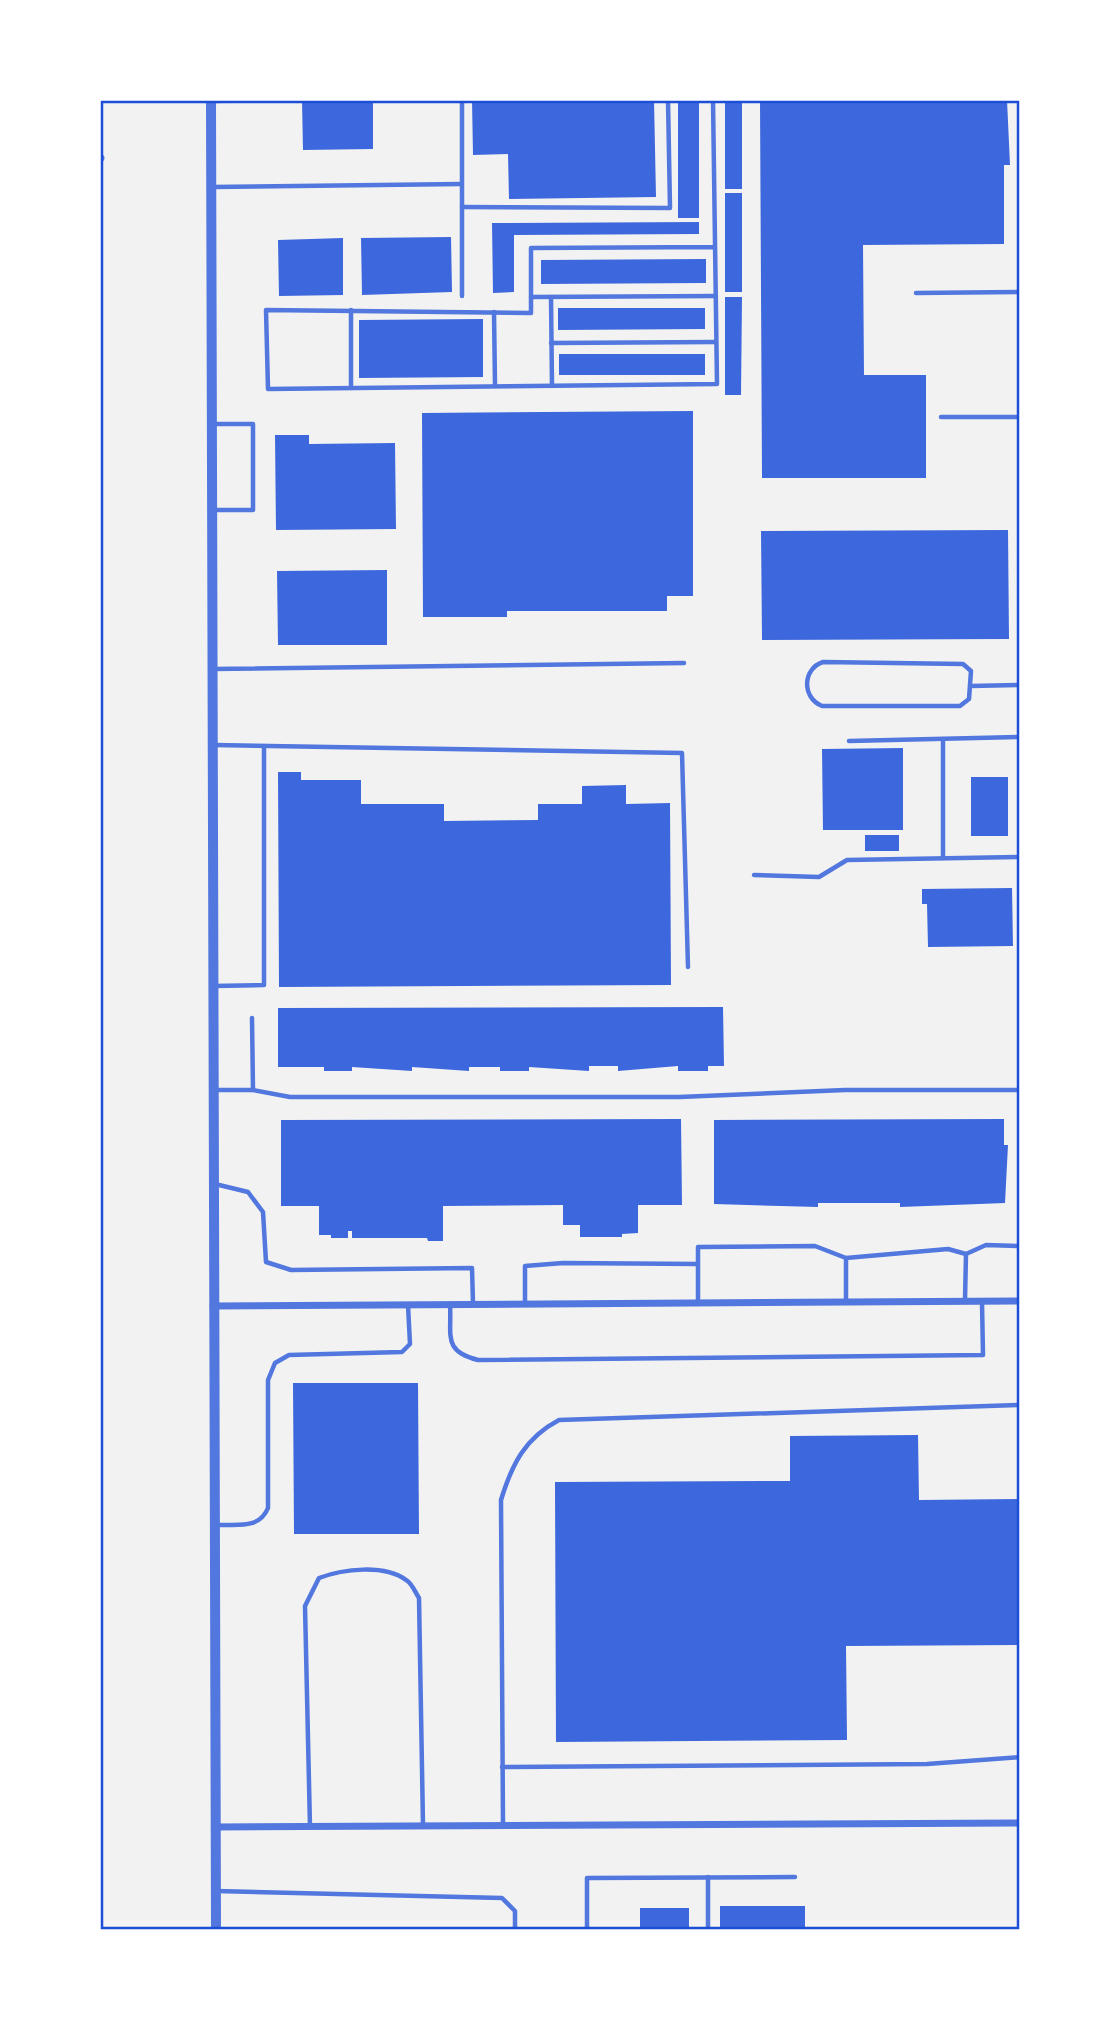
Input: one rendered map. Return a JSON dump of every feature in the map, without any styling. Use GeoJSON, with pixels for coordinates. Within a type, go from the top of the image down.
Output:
{"type":"FeatureCollection","features":[{"type":"Feature","properties":{"kind":"street"},"geometry":{"type":"LineString","coordinates":[[211,100],[216,1930]]}},
{"type":"Feature","properties":{"kind":"street"},"geometry":{"type":"LineString","coordinates":[[213,1306],[1020,1301]]}},
{"type":"Feature","properties":{"kind":"street"},"geometry":{"type":"LineString","coordinates":[[216,1827],[1020,1823]]}},
{"type":"Feature","properties":{"kind":"lane"},"geometry":{"type":"LineString","coordinates":[[211,100],[275,100]]}},
{"type":"Feature","properties":{"kind":"lane"},"geometry":{"type":"LineString","coordinates":[[462,100],[462,296]]}},
{"type":"Feature","properties":{"kind":"lane"},"geometry":{"type":"LineString","coordinates":[[462,207],[670,208],[668,100]]}},
{"type":"Feature","properties":{"kind":"lane"},"geometry":{"type":"LineString","coordinates":[[713,100],[717,384],[268,389],[267,310],[531,313],[531,248],[715,247]]}},
{"type":"Feature","properties":{"kind":"lane"},"geometry":{"type":"LineString","coordinates":[[211,187],[462,184]]}},
{"type":"Feature","properties":{"kind":"lane"},"geometry":{"type":"LineString","coordinates":[[916,293],[1020,292]]}},
{"type":"Feature","properties":{"kind":"lane"},"geometry":{"type":"LineString","coordinates":[[531,297],[716,296]]}},
{"type":"Feature","properties":{"kind":"lane"},"geometry":{"type":"LineString","coordinates":[[551,297],[552,386]]}},
{"type":"Feature","properties":{"kind":"lane"},"geometry":{"type":"LineString","coordinates":[[351,310],[351,388]]}},
{"type":"Feature","properties":{"kind":"lane"},"geometry":{"type":"LineString","coordinates":[[494,312],[495,386]]}},
{"type":"Feature","properties":{"kind":"lane"},"geometry":{"type":"LineString","coordinates":[[551,343],[716,342]]}},
{"type":"Feature","properties":{"kind":"lane"},"geometry":{"type":"LineString","coordinates":[[941,417],[1020,417]]}},
{"type":"Feature","properties":{"kind":"lane"},"geometry":{"type":"LineString","coordinates":[[212,424],[253,424],[253,510],[212,510]]}},
{"type":"Feature","properties":{"kind":"lane"},"geometry":{"type":"LineString","coordinates":[[823,662],[963,664],[971,671],[971,686],[970,699],[960,706],[822,706],[812,702],[808,696],[808,674],[814,665],[823,662]]}},
{"type":"Feature","properties":{"kind":"lane"},"geometry":{"type":"LineString","coordinates":[[212,669],[684,663]]}},
{"type":"Feature","properties":{"kind":"lane"},"geometry":{"type":"LineString","coordinates":[[971,686],[1020,685]]}},
{"type":"Feature","properties":{"kind":"lane"},"geometry":{"type":"LineString","coordinates":[[849,741],[1020,737]]}},
{"type":"Feature","properties":{"kind":"lane"},"geometry":{"type":"LineString","coordinates":[[943,738],[943,858]]}},
{"type":"Feature","properties":{"kind":"lane"},"geometry":{"type":"LineString","coordinates":[[213,745],[682,753],[688,967]]}},
{"type":"Feature","properties":{"kind":"lane"},"geometry":{"type":"LineString","coordinates":[[214,986],[264,985],[264,746]]}},
{"type":"Feature","properties":{"kind":"lane"},"geometry":{"type":"LineString","coordinates":[[754,876],[819,877],[848,860],[1020,856]]}},
{"type":"Feature","properties":{"kind":"lane"},"geometry":{"type":"LineString","coordinates":[[252,1018],[253,1090]]}},
{"type":"Feature","properties":{"kind":"lane"},"geometry":{"type":"LineString","coordinates":[[214,1090],[253,1090],[290,1097],[679,1097],[845,1090],[1020,1090]]}},
{"type":"Feature","properties":{"kind":"lane"},"geometry":{"type":"LineString","coordinates":[[214,1183],[248,1192],[263,1212],[267,1262],[291,1270],[472,1268],[473,1303]]}},
{"type":"Feature","properties":{"kind":"lane"},"geometry":{"type":"LineString","coordinates":[[698,1304],[698,1247],[815,1246],[846,1258],[948,1249],[965,1254],[986,1245],[1020,1246]]}},
{"type":"Feature","properties":{"kind":"lane"},"geometry":{"type":"LineString","coordinates":[[965,1254],[965,1300]]}},
{"type":"Feature","properties":{"kind":"lane"},"geometry":{"type":"LineString","coordinates":[[846,1258],[846,1303]]}},
{"type":"Feature","properties":{"kind":"lane"},"geometry":{"type":"LineString","coordinates":[[525,1304],[525,1266],[563,1263],[698,1264]]}},
{"type":"Feature","properties":{"kind":"lane"},"geometry":{"type":"LineString","coordinates":[[450,1304],[452,1346],[458,1355],[478,1360],[983,1355],[982,1301]]}},
{"type":"Feature","properties":{"kind":"lane"},"geometry":{"type":"LineString","coordinates":[[215,1525],[255,1524],[264,1518],[268,1508],[268,1380],[275,1363],[289,1355],[402,1352],[410,1344],[408,1304]]}},
{"type":"Feature","properties":{"kind":"lane"},"geometry":{"type":"LineString","coordinates":[[503,1826],[501,1500],[511,1468],[540,1430],[559,1420],[1020,1405]]}},
{"type":"Feature","properties":{"kind":"lane"},"geometry":{"type":"LineString","coordinates":[[310,1827],[305,1606],[319,1578],[337,1571],[391,1572],[409,1581],[419,1598],[423,1826]]}},
{"type":"Feature","properties":{"kind":"lane"},"geometry":{"type":"LineString","coordinates":[[502,1767],[927,1764],[1020,1757]]}},
{"type":"Feature","properties":{"kind":"lane"},"geometry":{"type":"LineString","coordinates":[[708,1877],[708,1930]]}},
{"type":"Feature","properties":{"kind":"lane"},"geometry":{"type":"LineString","coordinates":[[587,1930],[587,1878],[795,1877]]}},
{"type":"Feature","properties":{"kind":"lane"},"geometry":{"type":"LineString","coordinates":[[216,1891],[502,1898],[514,1912],[515,1930]]}},
{"type":"Feature","properties":{"kind":"building"},"geometry":{"type":"Polygon","coordinates":[[[302,100],[373,100],[373,149],[303,150],[302,100]]]}},
{"type":"Feature","properties":{"kind":"building"},"geometry":{"type":"Polygon","coordinates":[[[472,100],[654,100],[656,197],[509,199],[508,154],[473,155],[472,100]]]}},
{"type":"Feature","properties":{"kind":"building"},"geometry":{"type":"Polygon","coordinates":[[[678,100],[699,100],[699,218],[678,218],[678,100]]]}},
{"type":"Feature","properties":{"kind":"building"},"geometry":{"type":"Polygon","coordinates":[[[725,100],[742,100],[742,189],[725,189],[725,100]]]}},
{"type":"Feature","properties":{"kind":"building"},"geometry":{"type":"Polygon","coordinates":[[[760,100],[1007,100],[1010,165],[1004,165],[1004,244],[863,245],[864,375],[926,375],[926,478],[762,478],[760,100]]]}},
{"type":"Feature","properties":{"kind":"building"},"geometry":{"type":"Polygon","coordinates":[[[725,193],[742,193],[742,292],[725,292],[725,193]]]}},
{"type":"Feature","properties":{"kind":"building"},"geometry":{"type":"Polygon","coordinates":[[[699,222],[699,234],[514,235],[514,292],[493,293],[492,223],[699,222]]]}},
{"type":"Feature","properties":{"kind":"building"},"geometry":{"type":"Polygon","coordinates":[[[451,237],[452,292],[362,295],[361,238],[451,237]]]}},
{"type":"Feature","properties":{"kind":"building"},"geometry":{"type":"Polygon","coordinates":[[[343,238],[343,295],[279,296],[278,240],[343,238]]]}},
{"type":"Feature","properties":{"kind":"building"},"geometry":{"type":"Polygon","coordinates":[[[706,259],[706,283],[541,284],[541,260],[706,259]]]}},
{"type":"Feature","properties":{"kind":"building"},"geometry":{"type":"Polygon","coordinates":[[[725,297],[742,297],[741,395],[725,395],[725,297]]]}},
{"type":"Feature","properties":{"kind":"building"},"geometry":{"type":"Polygon","coordinates":[[[558,308],[705,308],[705,329],[558,330],[558,308]]]}},
{"type":"Feature","properties":{"kind":"building"},"geometry":{"type":"Polygon","coordinates":[[[483,319],[483,377],[359,378],[359,320],[483,319]]]}},
{"type":"Feature","properties":{"kind":"building"},"geometry":{"type":"Polygon","coordinates":[[[559,354],[705,354],[705,375],[559,375],[559,354]]]}},
{"type":"Feature","properties":{"kind":"building"},"geometry":{"type":"Polygon","coordinates":[[[693,411],[693,596],[667,596],[667,611],[507,611],[507,617],[423,617],[422,413],[693,411]]]}},
{"type":"Feature","properties":{"kind":"building"},"geometry":{"type":"Polygon","coordinates":[[[275,435],[309,435],[309,444],[395,443],[396,529],[276,530],[275,435]]]}},
{"type":"Feature","properties":{"kind":"building"},"geometry":{"type":"Polygon","coordinates":[[[1008,530],[1009,639],[762,640],[761,531],[1008,530]]]}},
{"type":"Feature","properties":{"kind":"building"},"geometry":{"type":"Polygon","coordinates":[[[387,570],[387,645],[278,645],[277,571],[387,570]]]}},
{"type":"Feature","properties":{"kind":"building"},"geometry":{"type":"Polygon","coordinates":[[[903,748],[903,830],[823,830],[822,749],[903,748]]]}},
{"type":"Feature","properties":{"kind":"building"},"geometry":{"type":"Polygon","coordinates":[[[278,772],[301,772],[301,780],[361,780],[361,804],[444,804],[444,821],[538,820],[538,804],[582,804],[582,786],[626,785],[626,804],[670,803],[671,985],[279,987],[278,772]]]}},
{"type":"Feature","properties":{"kind":"building"},"geometry":{"type":"Polygon","coordinates":[[[971,777],[1008,777],[1008,836],[971,836],[971,777]]]}},
{"type":"Feature","properties":{"kind":"building"},"geometry":{"type":"Polygon","coordinates":[[[865,835],[899,835],[899,851],[865,851],[865,835]]]}},
{"type":"Feature","properties":{"kind":"building"},"geometry":{"type":"Polygon","coordinates":[[[1012,888],[1013,946],[928,947],[927,904],[922,904],[922,889],[1012,888]]]}},
{"type":"Feature","properties":{"kind":"building"},"geometry":{"type":"Polygon","coordinates":[[[723,1007],[724,1066],[708,1066],[708,1071],[678,1071],[678,1066],[618,1071],[618,1066],[589,1066],[589,1071],[529,1067],[529,1071],[500,1071],[500,1067],[469,1067],[469,1071],[412,1067],[412,1071],[352,1067],[352,1071],[324,1071],[324,1067],[278,1067],[278,1008],[723,1007]]]}},
{"type":"Feature","properties":{"kind":"building"},"geometry":{"type":"Polygon","coordinates":[[[681,1119],[682,1205],[638,1205],[638,1233],[622,1234],[622,1237],[580,1237],[580,1225],[563,1225],[563,1205],[443,1206],[443,1241],[428,1241],[427,1238],[352,1238],[352,1231],[348,1231],[348,1238],[331,1238],[331,1235],[319,1235],[319,1206],[281,1206],[281,1120],[681,1119]]]}},
{"type":"Feature","properties":{"kind":"building"},"geometry":{"type":"Polygon","coordinates":[[[1004,1119],[1004,1145],[1008,1145],[1005,1203],[900,1207],[900,1203],[818,1203],[818,1207],[714,1204],[714,1120],[1004,1119]]]}},
{"type":"Feature","properties":{"kind":"building"},"geometry":{"type":"Polygon","coordinates":[[[293,1383],[418,1383],[419,1534],[294,1534],[293,1383]]]}},
{"type":"Feature","properties":{"kind":"building"},"geometry":{"type":"Polygon","coordinates":[[[918,1435],[919,1500],[1020,1499],[1020,1645],[846,1646],[847,1740],[556,1742],[555,1482],[790,1481],[790,1436],[918,1435]]]}},
{"type":"Feature","properties":{"kind":"building"},"geometry":{"type":"Polygon","coordinates":[[[720,1906],[805,1906],[805,1930],[720,1930],[720,1906]]]}},
{"type":"Feature","properties":{"kind":"building"},"geometry":{"type":"Polygon","coordinates":[[[640,1908],[689,1908],[689,1930],[640,1930],[640,1908]]]}}]}
